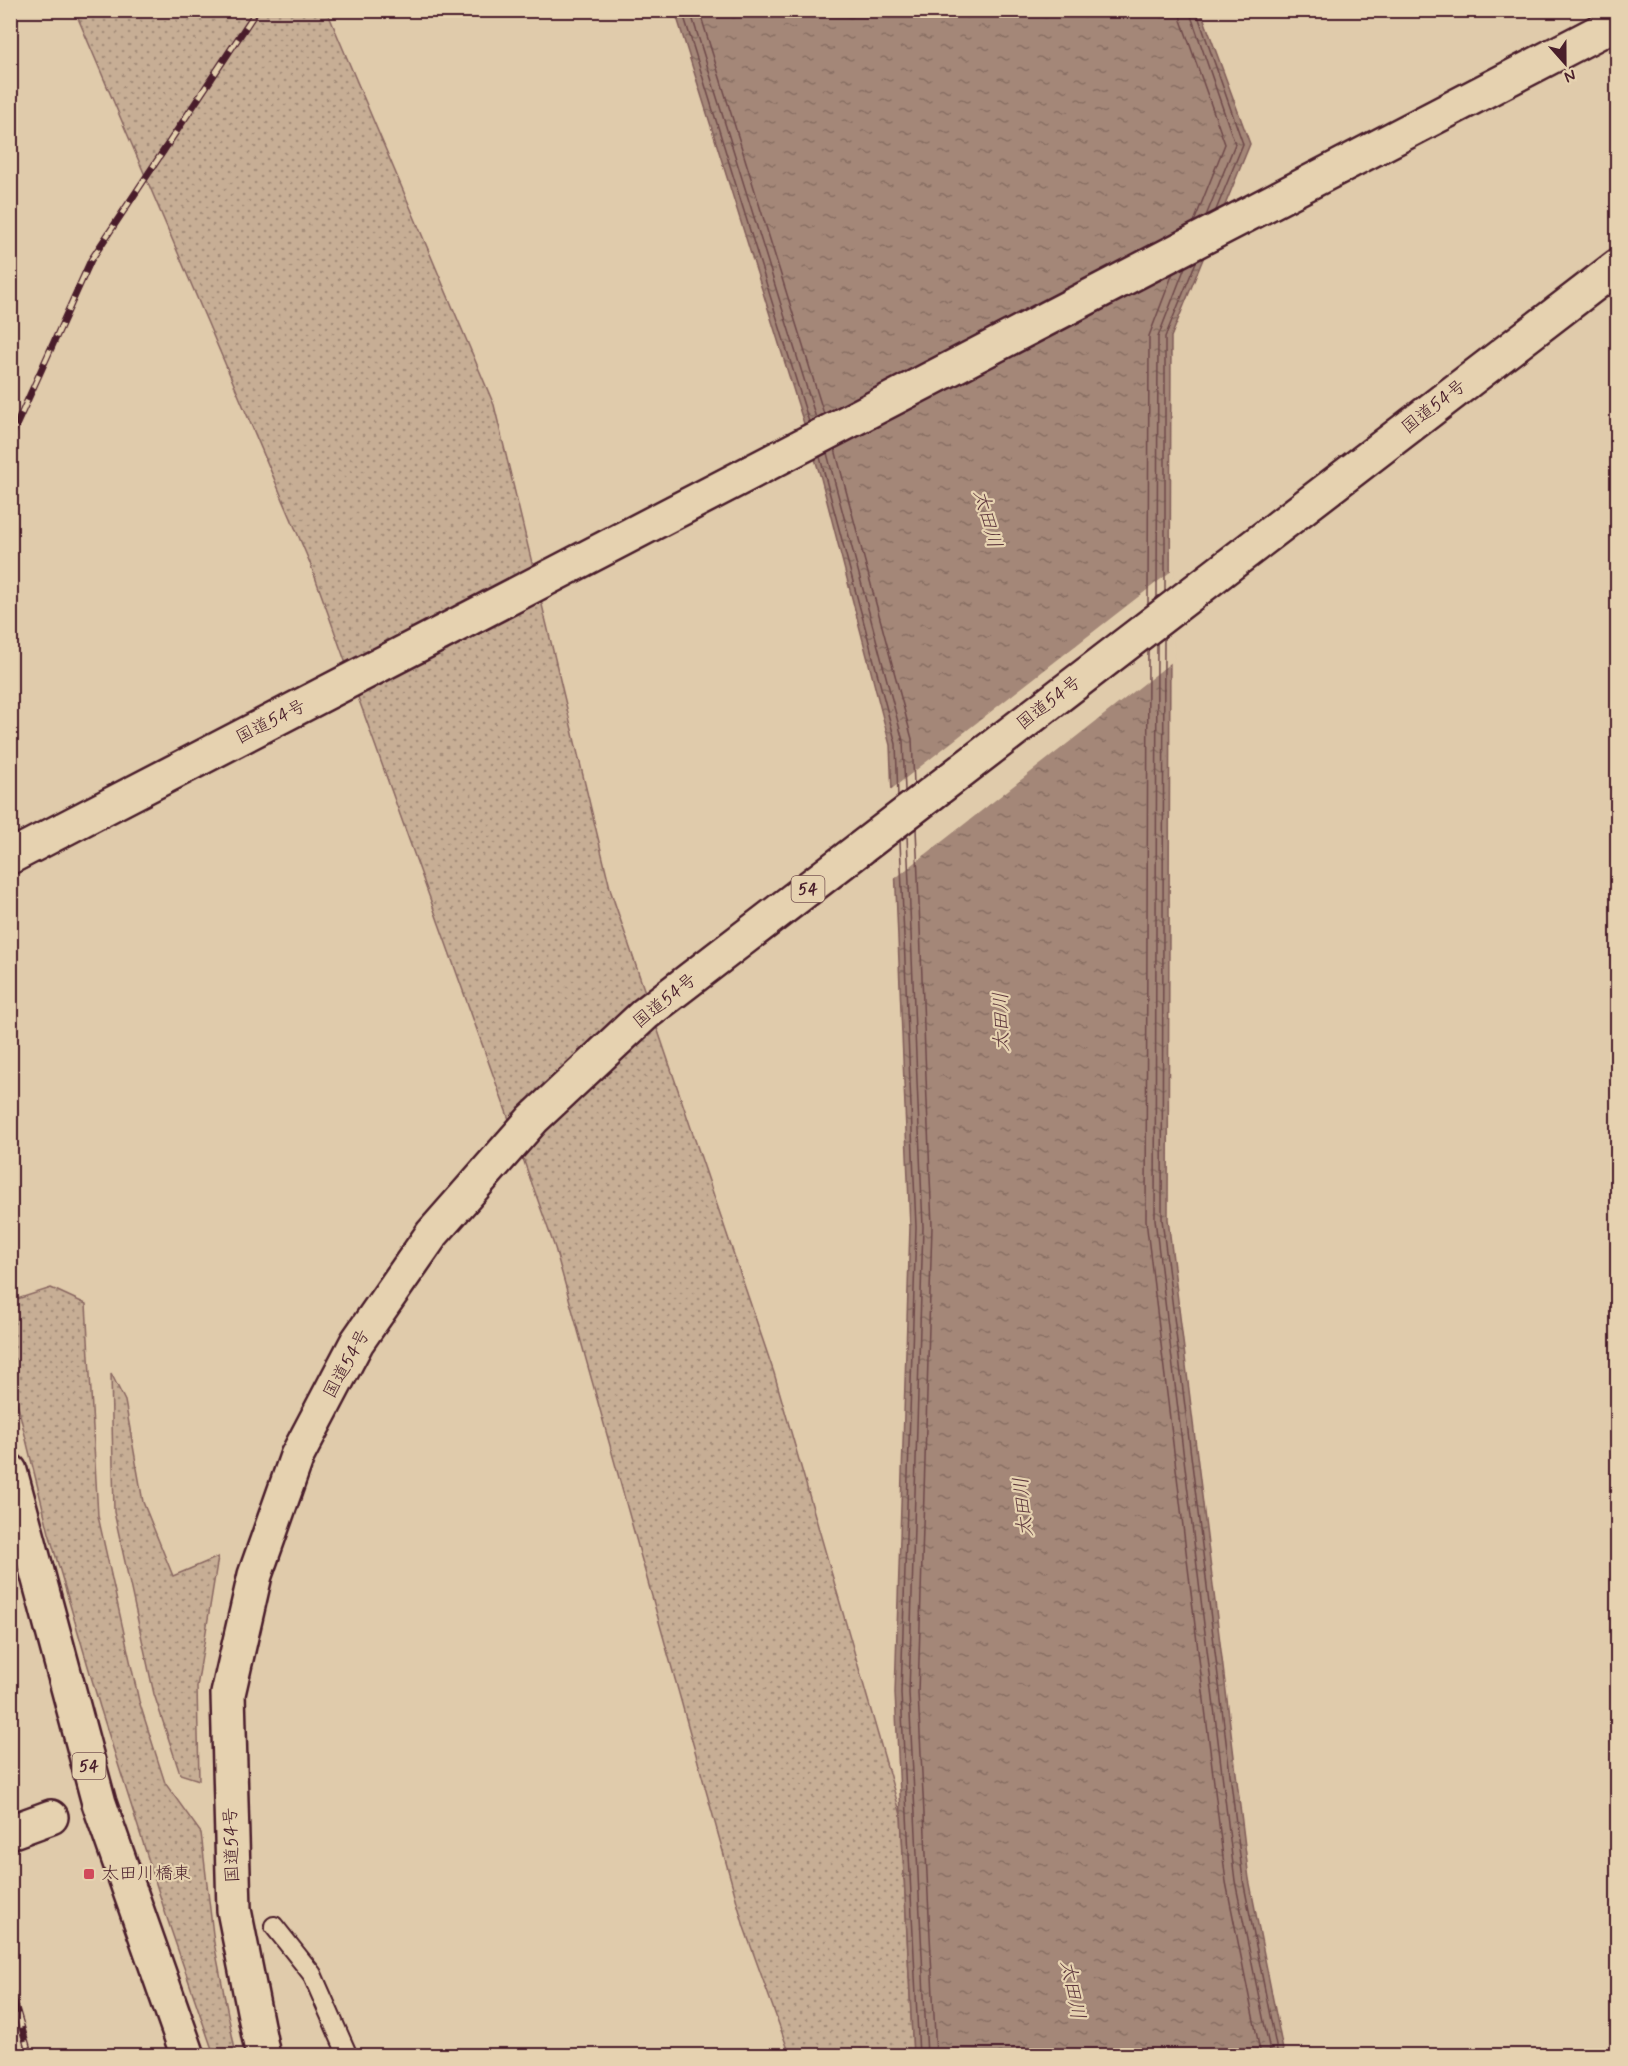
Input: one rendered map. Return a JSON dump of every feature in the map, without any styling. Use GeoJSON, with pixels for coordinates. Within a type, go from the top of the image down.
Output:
{"type":"FeatureCollection","features":[{"type":"Feature","properties":{"kind":"main road","name":"国道54号"},"geometry":{"type":"LineString","coordinates":[[10,857],[1617,22]]}},
{"type":"Feature","properties":{"kind":"main road","name":"国道54号"},"geometry":{"type":"LineString","coordinates":[[263,2055],[234,1910],[228,1694],[255,1575],[297,1456],[357,1342],[432,1234],[533,1119],[645,1014],[1617,266]]}},
{"type":"Feature","properties":{"kind":"main road","name":"54"},"geometry":{"type":"LineString","coordinates":[[10,1471],[99,1803],[188,2055]]}},
{"type":"Feature","properties":{"kind":"main road"},"geometry":{"type":"LineString","coordinates":[[10,1832],[51,1817]]}},
{"type":"Feature","properties":{"kind":"lane"},"geometry":{"type":"LineString","coordinates":[[274,1926],[312,1974],[348,2055]]}},
{"type":"Feature","properties":{"kind":"shaded area"},"geometry":{"type":"Polygon","coordinates":[[[75,11],[327,11],[494,405],[611,892],[774,1373],[901,1815],[913,2055],[790,2055],[744,1927],[555,1248],[310,563],[75,11]]]}},
{"type":"Feature","properties":{"kind":"shaded area"},"geometry":{"type":"Polygon","coordinates":[[[51,1288],[86,1304],[98,1516],[139,1701],[165,1783],[201,1833],[214,1943],[236,2055],[214,2055],[166,1915],[100,1707],[49,1533],[11,1378],[11,1301],[51,1288]]]}},
{"type":"Feature","properties":{"kind":"shaded area"},"geometry":{"type":"Polygon","coordinates":[[[111,1373],[125,1401],[143,1502],[173,1576],[218,1557],[197,1687],[199,1780],[180,1774],[154,1694],[114,1512],[111,1373]]]}},
{"type":"Feature","properties":{"kind":"water","name":"太田川"},"geometry":{"type":"Polygon","coordinates":[[[675,11],[1201,11],[1250,144],[1171,337],[1168,1219],[1249,1879],[1284,2055],[913,2055],[895,1693],[910,1227],[890,745],[821,478],[675,11]]]}},
{"type":"Feature","properties":{"kind":"pier"},"geometry":{"type":"Polygon","coordinates":[[[1174,569],[1173,661],[893,880],[889,791],[1174,569]]]}},
{"type":"Feature","properties":{"kind":"railway"},"geometry":{"type":"LineString","coordinates":[[10,439],[91,260],[257,10]]}},
{"type":"Feature","properties":{"kind":"railway"},"geometry":{"type":"LineString","coordinates":[[10,1987],[30,2056]]}},
{"type":"Feature","properties":{"kind":"place","name":"太田川橋東"},"geometry":{"type":"Point","coordinates":[89,1874]}}]}
